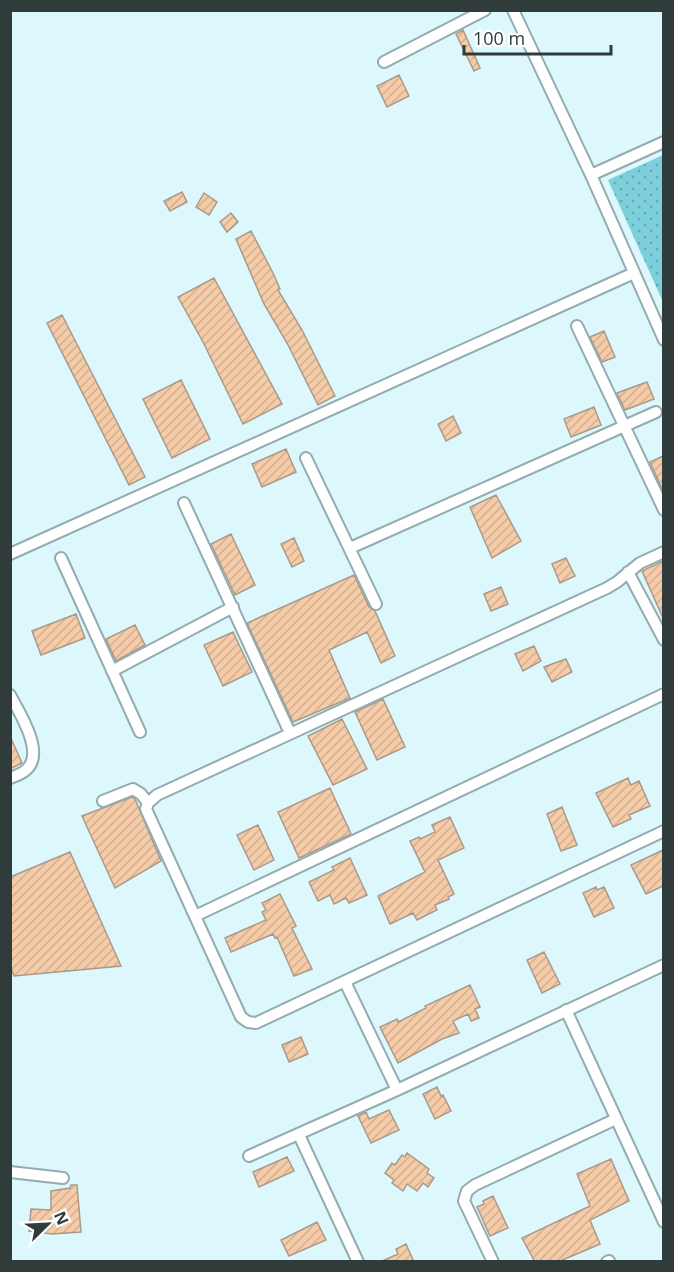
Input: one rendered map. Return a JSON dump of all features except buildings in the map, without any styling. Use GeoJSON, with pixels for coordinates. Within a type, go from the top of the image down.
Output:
{"type":"FeatureCollection","features":[{"type":"Feature","properties":{"kind":"street"},"geometry":{"type":"LineString","coordinates":[[384,62],[485,10]]}},
{"type":"Feature","properties":{"kind":"street"},"geometry":{"type":"LineString","coordinates":[[513,10],[591,175],[663,340]]}},
{"type":"Feature","properties":{"kind":"street"},"geometry":{"type":"LineString","coordinates":[[591,175],[663,142]]}},
{"type":"Feature","properties":{"kind":"street"},"geometry":{"type":"LineString","coordinates":[[10,555],[634,273]]}},
{"type":"Feature","properties":{"kind":"street"},"geometry":{"type":"LineString","coordinates":[[577,326],[663,510]]}},
{"type":"Feature","properties":{"kind":"street"},"geometry":{"type":"LineString","coordinates":[[350,548],[656,412]]}},
{"type":"Feature","properties":{"kind":"street"},"geometry":{"type":"LineString","coordinates":[[306,458],[376,604]]}},
{"type":"Feature","properties":{"kind":"street"},"geometry":{"type":"LineString","coordinates":[[184,503],[290,733]]}},
{"type":"Feature","properties":{"kind":"street"},"geometry":{"type":"LineString","coordinates":[[148,802],[157,795],[596,593],[617,582],[640,563],[663,552]]}},
{"type":"Feature","properties":{"kind":"street"},"geometry":{"type":"LineString","coordinates":[[61,558],[140,732]]}},
{"type":"Feature","properties":{"kind":"street"},"geometry":{"type":"LineString","coordinates":[[628,572],[663,640]]}},
{"type":"Feature","properties":{"kind":"street"},"geometry":{"type":"LineString","coordinates":[[112,671],[233,607]]}},
{"type":"Feature","properties":{"kind":"street"},"geometry":{"type":"LineString","coordinates":[[195,916],[663,694]]}},
{"type":"Feature","properties":{"kind":"street"},"geometry":{"type":"LineString","coordinates":[[10,695],[27,727],[33,747],[33,760],[27,770],[10,778]]}},
{"type":"Feature","properties":{"kind":"street"},"geometry":{"type":"LineString","coordinates":[[103,801],[133,789],[148,802],[148,814],[241,1017],[248,1022],[256,1023],[663,831]]}},
{"type":"Feature","properties":{"kind":"street"},"geometry":{"type":"LineString","coordinates":[[249,1156],[397,1090],[663,965]]}},
{"type":"Feature","properties":{"kind":"street"},"geometry":{"type":"LineString","coordinates":[[345,982],[397,1090]]}},
{"type":"Feature","properties":{"kind":"street"},"geometry":{"type":"LineString","coordinates":[[566,1010],[663,1222]]}},
{"type":"Feature","properties":{"kind":"street"},"geometry":{"type":"LineString","coordinates":[[493,1262],[464,1201],[467,1191],[475,1185],[616,1119]]}},
{"type":"Feature","properties":{"kind":"street"},"geometry":{"type":"LineString","coordinates":[[299,1135],[358,1262]]}},
{"type":"Feature","properties":{"kind":"street"},"geometry":{"type":"LineString","coordinates":[[10,1172],[63,1178]]}},
{"type":"Feature","properties":{"kind":"shaded area"},"geometry":{"type":"Polygon","coordinates":[[[663,155],[663,302],[608,180],[663,155]]]}}]}
